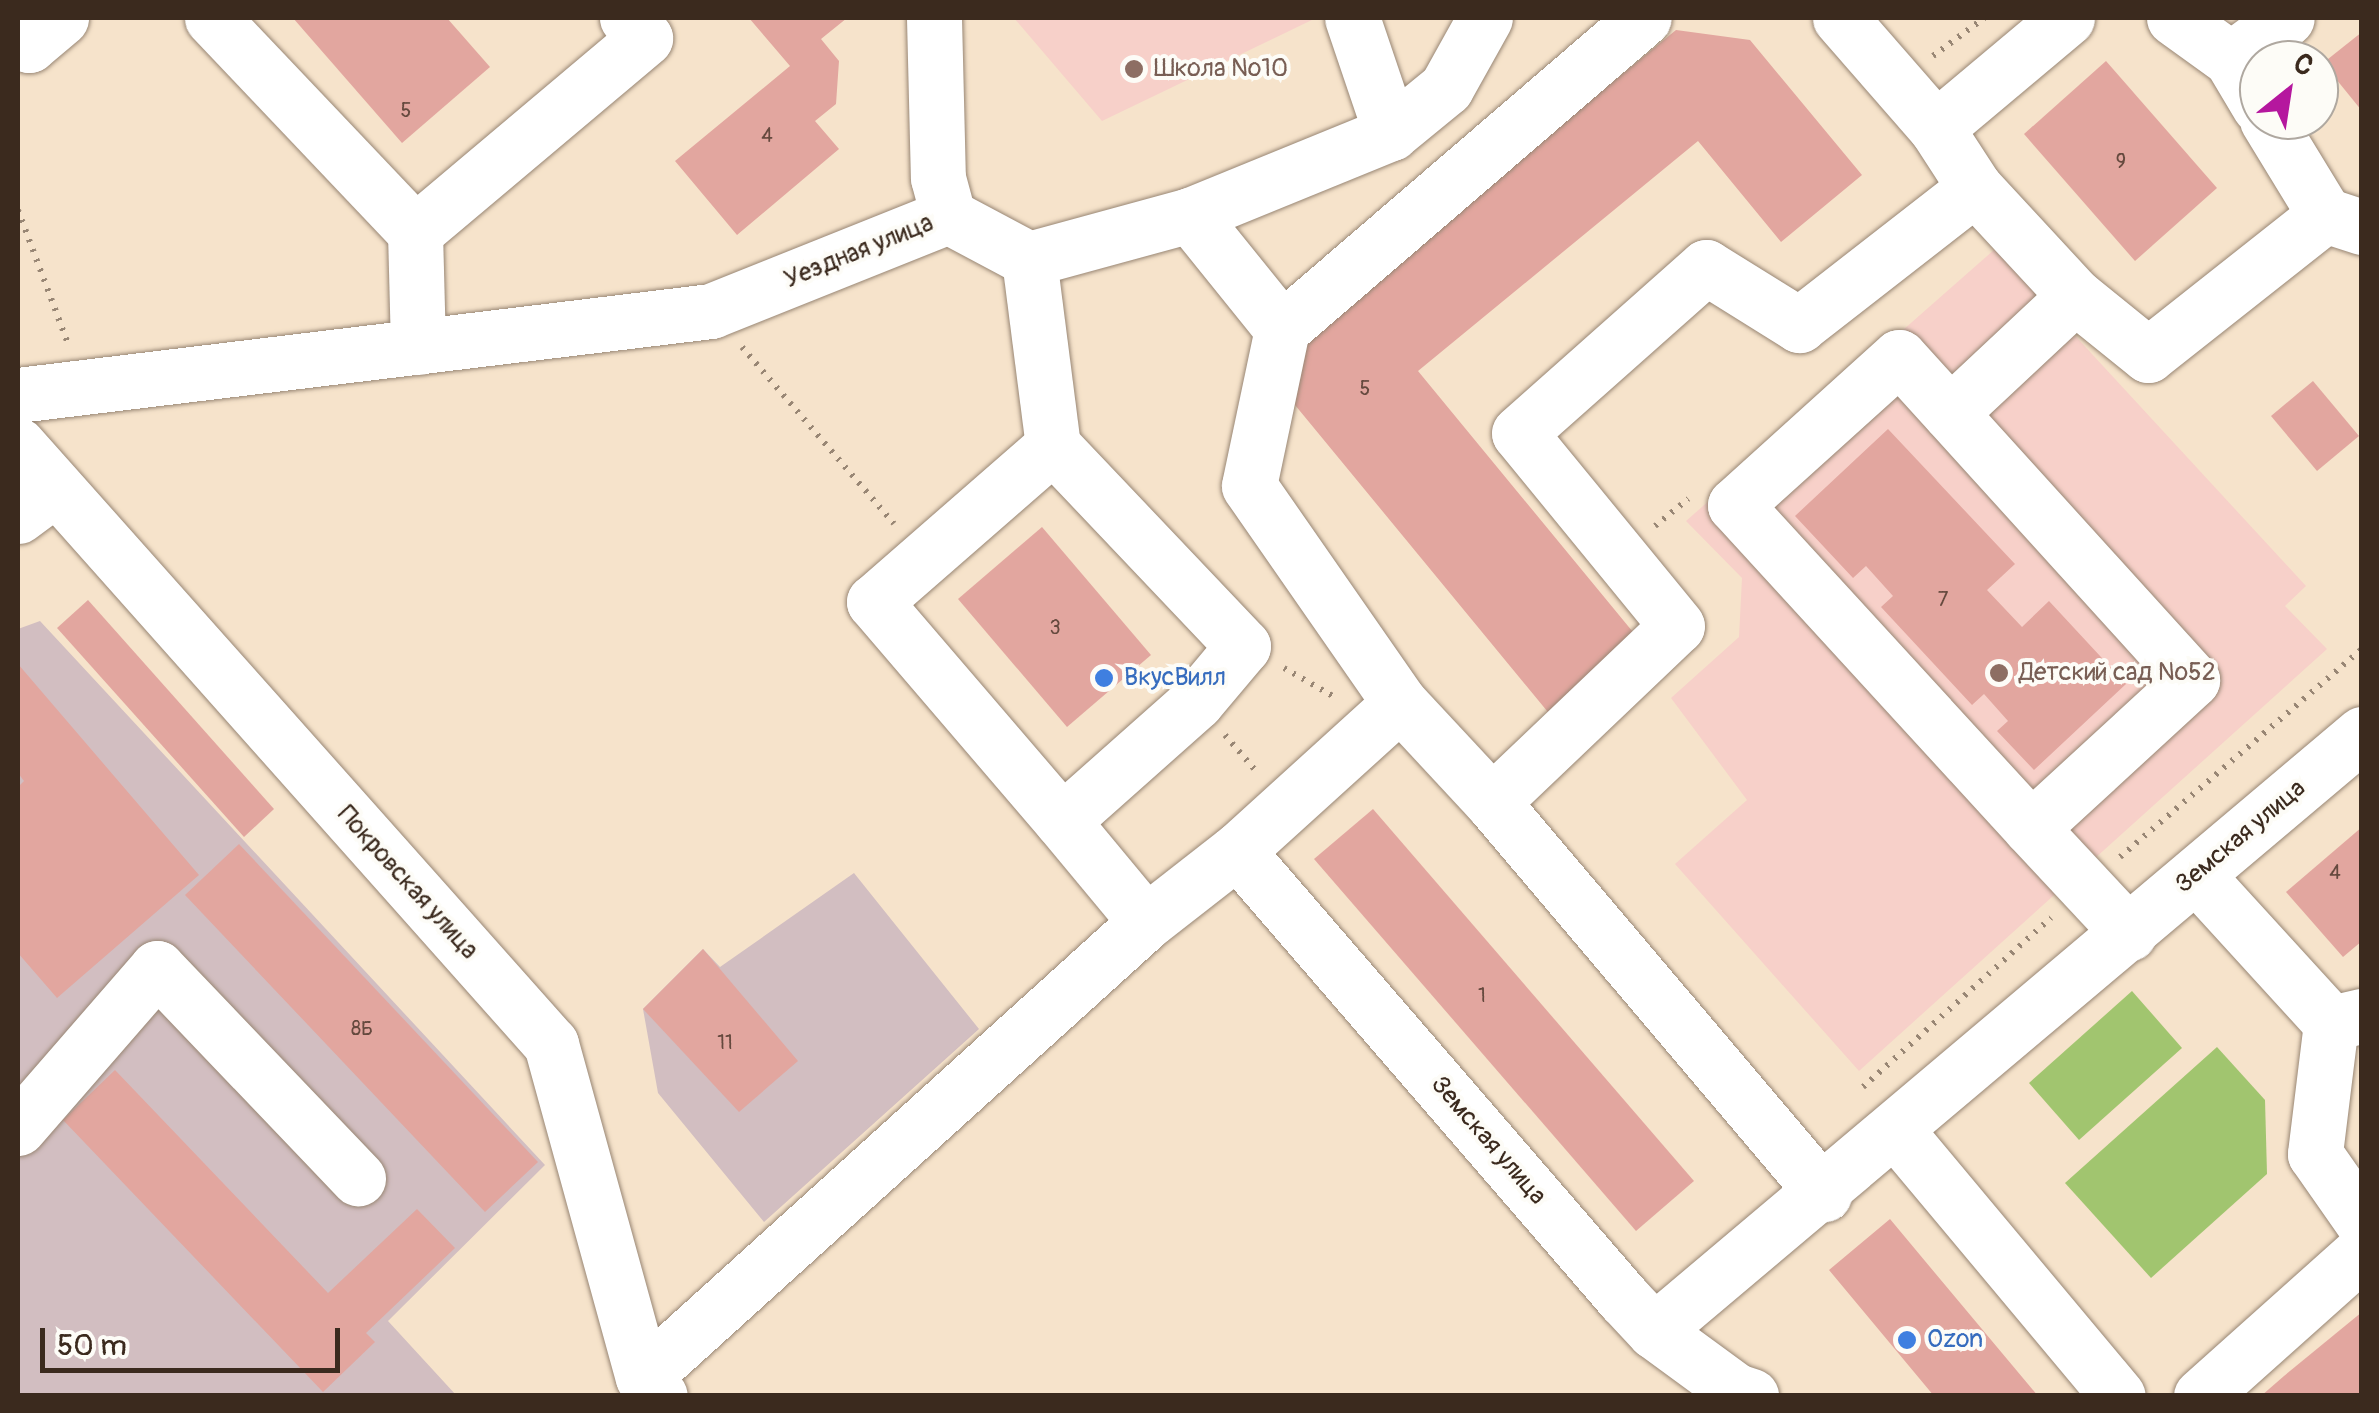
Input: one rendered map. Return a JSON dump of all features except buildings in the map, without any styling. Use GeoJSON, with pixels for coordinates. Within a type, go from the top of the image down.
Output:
{"type":"FeatureCollection","features":[{"type":"Feature","properties":{"kind":"street"},"geometry":{"type":"LineString","coordinates":[[18,35],[29,45],[61,18]]}},
{"type":"Feature","properties":{"kind":"street"},"geometry":{"type":"LineString","coordinates":[[212,18],[415,232],[418,347]]}},
{"type":"Feature","properties":{"kind":"street"},"geometry":{"type":"LineString","coordinates":[[415,232],[646,38],[627,18]]}},
{"type":"Feature","properties":{"kind":"street"},"geometry":{"type":"LineString","coordinates":[[934,18],[938,178],[948,216]]}},
{"type":"Feature","properties":{"kind":"street"},"geometry":{"type":"LineString","coordinates":[[1352,18],[1391,133]]}},
{"type":"Feature","properties":{"kind":"street"},"geometry":{"type":"LineString","coordinates":[[1062,821],[1196,702],[1244,646],[1053,446],[1029,259],[1190,215],[1391,133],[1446,88],[1486,18]]}},
{"type":"Feature","properties":{"kind":"street"},"geometry":{"type":"LineString","coordinates":[[1644,18],[1282,329],[1249,486],[1390,712],[1492,802],[1824,1194]]}},
{"type":"Feature","properties":{"kind":"street"},"geometry":{"type":"LineString","coordinates":[[1840,18],[1936,128],[1976,188],[2075,296],[2148,356],[2343,221],[2283,140]]}},
{"type":"Feature","properties":{"kind":"street"},"geometry":{"type":"LineString","coordinates":[[1936,128],[2067,18]]}},
{"type":"Feature","properties":{"kind":"street"},"geometry":{"type":"LineString","coordinates":[[2174,18],[2231,59],[2239,72]]}},
{"type":"Feature","properties":{"kind":"street"},"geometry":{"type":"LineString","coordinates":[[2231,59],[2286,18]]}},
{"type":"Feature","properties":{"kind":"street"},"geometry":{"type":"LineString","coordinates":[[1492,802],[1677,626],[1519,433],[1706,267],[1800,325],[1976,188]]}},
{"type":"Feature","properties":{"kind":"street"},"geometry":{"type":"LineString","coordinates":[[1190,215],[1282,329]]}},
{"type":"Feature","properties":{"kind":"street","name":"Уездная улица"},"geometry":{"type":"LineString","coordinates":[[18,396],[83,385],[711,312],[948,216],[1029,259]]}},
{"type":"Feature","properties":{"kind":"street"},"geometry":{"type":"LineString","coordinates":[[1950,413],[2075,296]]}},
{"type":"Feature","properties":{"kind":"street"},"geometry":{"type":"LineString","coordinates":[[2031,828],[2192,680],[1898,357],[1735,506],[2128,934]]}},
{"type":"Feature","properties":{"kind":"street","name":"Покровская улица"},"geometry":{"type":"LineString","coordinates":[[18,445],[36,502],[551,1044],[652,1386]]}},
{"type":"Feature","properties":{"kind":"street"},"geometry":{"type":"LineString","coordinates":[[1053,446],[874,602],[1146,922]]}},
{"type":"Feature","properties":{"kind":"street"},"geometry":{"type":"LineString","coordinates":[[652,1386],[1146,922],[1237,850],[1390,712]]}},
{"type":"Feature","properties":{"kind":"street","name":"Земская улица"},"geometry":{"type":"LineString","coordinates":[[1237,850],[1654,1331],[1824,1194],[2362,734]]}},
{"type":"Feature","properties":{"kind":"street"},"geometry":{"type":"LineString","coordinates":[[2196,875],[2346,1020],[2315,1154],[2362,1221]]}},
{"type":"Feature","properties":{"kind":"street"},"geometry":{"type":"LineString","coordinates":[[18,1128],[157,968],[358,1178]]}},
{"type":"Feature","properties":{"kind":"street"},"geometry":{"type":"LineString","coordinates":[[1897,1132],[2118,1396]]}},
{"type":"Feature","properties":{"kind":"street"},"geometry":{"type":"LineString","coordinates":[[2201,1396],[2362,1252]]}},
{"type":"Feature","properties":{"kind":"street"},"geometry":{"type":"LineString","coordinates":[[1654,1331],[1740,1394]]}},
{"type":"Feature","properties":{"kind":"path"},"geometry":{"type":"LineString","coordinates":[[1898,83],[1984,18]]}},
{"type":"Feature","properties":{"kind":"path"},"geometry":{"type":"LineString","coordinates":[[18,210],[83,385]]}},
{"type":"Feature","properties":{"kind":"path"},"geometry":{"type":"LineString","coordinates":[[711,312],[924,559]]}},
{"type":"Feature","properties":{"kind":"path"},"geometry":{"type":"LineString","coordinates":[[1244,646],[1390,712]]}},
{"type":"Feature","properties":{"kind":"path"},"geometry":{"type":"LineString","coordinates":[[1849,1100],[2086,887],[2362,648]]}},
{"type":"Feature","properties":{"kind":"path"},"geometry":{"type":"LineString","coordinates":[[1196,702],[1287,806]]}},
{"type":"Feature","properties":{"kind":"shaded area","name":"Школа №10"},"geometry":{"type":"Polygon","coordinates":[[[1014,18],[1316,18],[1102,121],[1014,18]]]}},
{"type":"Feature","properties":{"kind":"shaded area","name":"Детский сад №52"},"geometry":{"type":"Polygon","coordinates":[[[1995,249],[2306,586],[2285,606],[2327,649],[1859,1071],[1675,864],[1747,800],[1671,698],[1739,637],[1742,578],[1686,521],[1995,249]]]}},
{"type":"Feature","properties":{"kind":"shaded area"},"geometry":{"type":"Polygon","coordinates":[[[40,621],[545,1165],[388,1321],[456,1395],[18,1395],[18,629],[40,621]]]}},
{"type":"Feature","properties":{"kind":"shaded area"},"geometry":{"type":"Polygon","coordinates":[[[854,873],[979,1029],[764,1222],[658,1093],[643,1009],[703,949],[720,967],[854,873]]]}},
{"type":"Feature","properties":{"kind":"green space"},"geometry":{"type":"Polygon","coordinates":[[[2132,991],[2182,1048],[2079,1140],[2029,1083],[2132,991]]]}},
{"type":"Feature","properties":{"kind":"green space"},"geometry":{"type":"Polygon","coordinates":[[[2217,1047],[2265,1100],[2267,1174],[2151,1278],[2065,1183],[2217,1047]]]}},
{"type":"Feature","properties":{"kind":"place","name":"Школа №10"},"geometry":{"type":"Point","coordinates":[1134,69]}},
{"type":"Feature","properties":{"kind":"place","name":"Детский сад №52"},"geometry":{"type":"Point","coordinates":[1999,673]}},
{"type":"Feature","properties":{"kind":"place","name":"ВкусВилл"},"geometry":{"type":"Point","coordinates":[1104,678]}},
{"type":"Feature","properties":{"kind":"place","name":"Ozon"},"geometry":{"type":"Point","coordinates":[1907,1340]}}]}
